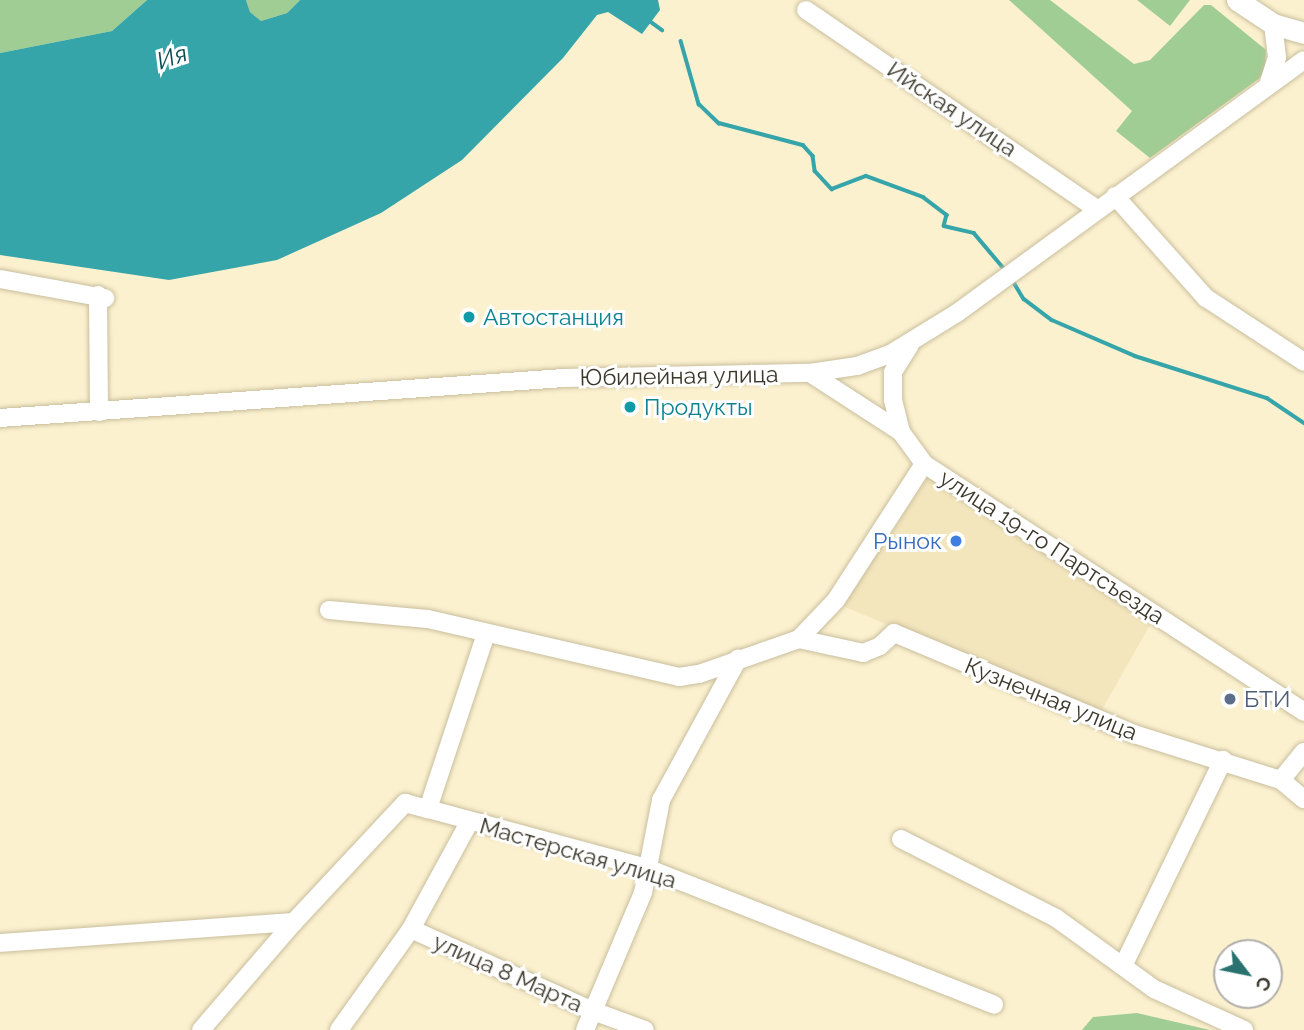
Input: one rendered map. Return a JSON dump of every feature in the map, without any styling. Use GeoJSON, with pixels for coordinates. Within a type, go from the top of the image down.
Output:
{"type":"FeatureCollection","features":[{"type":"Feature","properties":{"kind":"main road"},"geometry":{"type":"LineString","coordinates":[[1237,0],[1294,29]]}},
{"type":"Feature","properties":{"kind":"street","name":"Ийская улица"},"geometry":{"type":"LineString","coordinates":[[806,10],[1097,209]]}},
{"type":"Feature","properties":{"kind":"street"},"geometry":{"type":"LineString","coordinates":[[1269,82],[1277,57],[1294,29]]}},
{"type":"Feature","properties":{"kind":"street","name":"Юбилейная улица"},"geometry":{"type":"LineString","coordinates":[[0,418],[563,378],[810,373],[869,362],[915,340],[1040,252],[1269,82],[1304,60]]}},
{"type":"Feature","properties":{"kind":"street"},"geometry":{"type":"LineString","coordinates":[[1115,196],[1206,298],[1304,362]]}},
{"type":"Feature","properties":{"kind":"street"},"geometry":{"type":"LineString","coordinates":[[0,278],[101,297],[99,412]]}},
{"type":"Feature","properties":{"kind":"street"},"geometry":{"type":"LineString","coordinates":[[901,432],[893,400],[894,372],[915,340]]}},
{"type":"Feature","properties":{"kind":"street","name":"улица 19-го Партсъезда"},"geometry":{"type":"LineString","coordinates":[[810,373],[901,432],[924,464],[1304,712]]}},
{"type":"Feature","properties":{"kind":"street"},"geometry":{"type":"LineString","coordinates":[[329,610],[428,619],[679,677],[799,639],[836,600],[924,464]]}},
{"type":"Feature","properties":{"kind":"street","name":"Кузнечная улица"},"geometry":{"type":"LineString","coordinates":[[799,639],[863,653],[880,646],[894,633],[1134,734],[1281,780],[1304,799]]}},
{"type":"Feature","properties":{"kind":"street"},"geometry":{"type":"LineString","coordinates":[[428,809],[486,634]]}},
{"type":"Feature","properties":{"kind":"street"},"geometry":{"type":"LineString","coordinates":[[585,1030],[643,894],[661,800],[738,659]]}},
{"type":"Feature","properties":{"kind":"street"},"geometry":{"type":"LineString","coordinates":[[1281,780],[1304,752]]}},
{"type":"Feature","properties":{"kind":"street"},"geometry":{"type":"LineString","coordinates":[[1124,964],[1223,760]]}},
{"type":"Feature","properties":{"kind":"street"},"geometry":{"type":"LineString","coordinates":[[201,1030],[294,922],[405,803],[470,821]]}},
{"type":"Feature","properties":{"kind":"street","name":"Мастерская улица"},"geometry":{"type":"LineString","coordinates":[[339,1030],[411,929],[470,821],[647,868],[994,1004]]}},
{"type":"Feature","properties":{"kind":"street"},"geometry":{"type":"LineString","coordinates":[[901,839],[1056,918],[1124,964],[1154,989],[1244,1030]]}},
{"type":"Feature","properties":{"kind":"street"},"geometry":{"type":"LineString","coordinates":[[0,943],[294,922]]}},
{"type":"Feature","properties":{"kind":"street","name":"улица 8 Марта"},"geometry":{"type":"LineString","coordinates":[[411,929],[593,1011],[645,1030]]}},
{"type":"Feature","properties":{"kind":"shaded area","name":"Рынок"},"geometry":{"type":"Polygon","coordinates":[[[929,476],[1150,625],[1099,715],[843,606],[929,476]]]}},
{"type":"Feature","properties":{"kind":"green space"},"geometry":{"type":"Polygon","coordinates":[[[0,0],[147,0],[112,31],[0,53],[0,0]]]}},
{"type":"Feature","properties":{"kind":"green space"},"geometry":{"type":"Polygon","coordinates":[[[246,0],[300,0],[287,13],[261,21],[250,12],[246,0]]]}},
{"type":"Feature","properties":{"kind":"green space"},"geometry":{"type":"Polygon","coordinates":[[[1009,0],[1050,0],[1134,64],[1150,60],[1204,5],[1211,5],[1266,50],[1265,68],[1260,78],[1150,158],[1116,131],[1132,111],[1009,0]]]}},
{"type":"Feature","properties":{"kind":"green space"},"geometry":{"type":"Polygon","coordinates":[[[1137,0],[1190,0],[1170,26],[1137,0]]]}},
{"type":"Feature","properties":{"kind":"green space"},"geometry":{"type":"Polygon","coordinates":[[[1137,1013],[1210,1030],[1082,1030],[1093,1017],[1137,1013]]]}},
{"type":"Feature","properties":{"kind":"water","name":"Ия"},"geometry":{"type":"Polygon","coordinates":[[[147,0],[246,0],[250,12],[261,21],[287,13],[300,0],[658,0],[660,10],[642,34],[608,12],[597,15],[563,58],[462,160],[381,213],[277,260],[169,280],[0,255],[0,53],[112,31],[147,0]]]}},
{"type":"Feature","properties":{"kind":"waterway"},"geometry":{"type":"LineString","coordinates":[[651,22],[662,30]]}},
{"type":"Feature","properties":{"kind":"waterway"},"geometry":{"type":"LineString","coordinates":[[681,41],[699,104],[719,123],[803,145],[813,156],[815,171],[832,189],[866,176],[923,197],[947,215],[944,226],[974,233],[1007,272]]}},
{"type":"Feature","properties":{"kind":"waterway"},"geometry":{"type":"LineString","coordinates":[[1013,281],[1024,299],[1052,320],[1135,356],[1267,398],[1304,423]]}},
{"type":"Feature","properties":{"kind":"place","name":"Автостанция"},"geometry":{"type":"Point","coordinates":[469,317]}},
{"type":"Feature","properties":{"kind":"place","name":"Продукты"},"geometry":{"type":"Point","coordinates":[630,407]}},
{"type":"Feature","properties":{"kind":"place","name":"Рынок"},"geometry":{"type":"Point","coordinates":[956,541]}},
{"type":"Feature","properties":{"kind":"place","name":"БТИ"},"geometry":{"type":"Point","coordinates":[1230,699]}}]}
